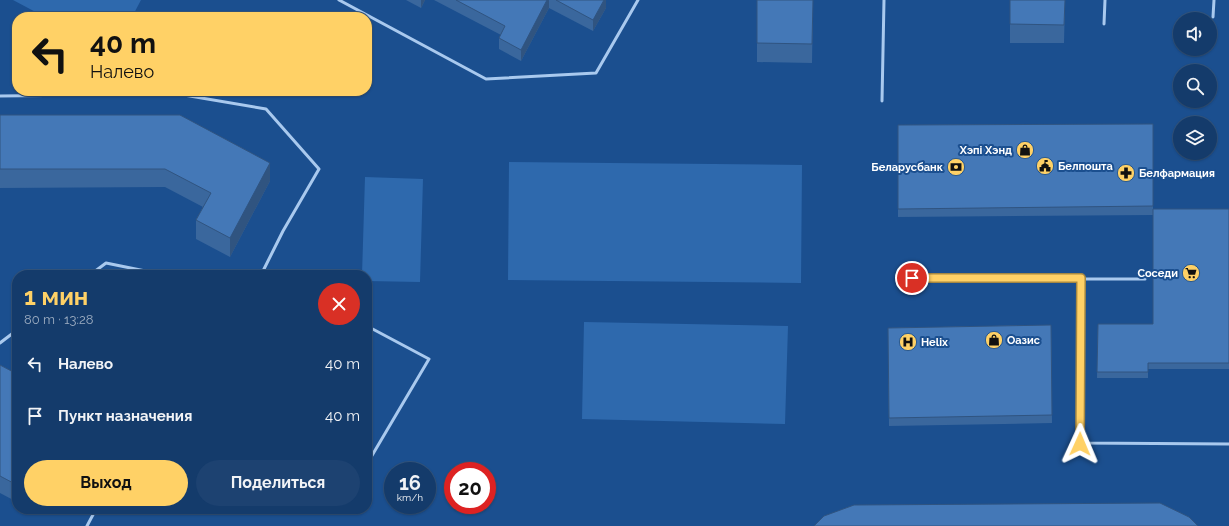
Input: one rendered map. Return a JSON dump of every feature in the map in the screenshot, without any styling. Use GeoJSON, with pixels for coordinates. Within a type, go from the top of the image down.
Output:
{"type":"FeatureCollection","features":[{"type":"Feature","properties":{"kind":"lane"},"geometry":{"type":"LineString","coordinates":[[339,0],[361,12]]}},
{"type":"Feature","properties":{"kind":"lane"},"geometry":{"type":"LineString","coordinates":[[372,18],[486,79],[596,73],[638,0]]}},
{"type":"Feature","properties":{"kind":"lane"},"geometry":{"type":"LineString","coordinates":[[882,101],[884,0]]}},
{"type":"Feature","properties":{"kind":"lane"},"geometry":{"type":"LineString","coordinates":[[1104,24],[1105,0]]}},
{"type":"Feature","properties":{"kind":"lane"},"geometry":{"type":"LineString","coordinates":[[1213,12],[1214,0]]}},
{"type":"Feature","properties":{"kind":"lane"},"geometry":{"type":"LineString","coordinates":[[0,96],[12,96]]}},
{"type":"Feature","properties":{"kind":"lane"},"geometry":{"type":"LineString","coordinates":[[190,96],[266,109],[319,169],[283,232],[264,270]]}},
{"type":"Feature","properties":{"kind":"lane"},"geometry":{"type":"LineString","coordinates":[[96,270],[106,262],[140,270]]}},
{"type":"Feature","properties":{"kind":"lane"},"geometry":{"type":"LineString","coordinates":[[912,278],[1144,279]]}},
{"type":"Feature","properties":{"kind":"lane"},"geometry":{"type":"LineString","coordinates":[[1081,278],[1080,444],[1229,444]]}},
{"type":"Feature","properties":{"kind":"lane"},"geometry":{"type":"LineString","coordinates":[[372,329],[429,359],[372,456]]}},
{"type":"Feature","properties":{"kind":"lane"},"geometry":{"type":"LineString","coordinates":[[0,342],[12,334]]}},
{"type":"Feature","properties":{"kind":"lane"},"geometry":{"type":"LineString","coordinates":[[88,526],[94,514]]}},
{"type":"Feature","properties":{"kind":"shaded area"},"geometry":{"type":"Polygon","coordinates":[[[13,0],[141,0],[135,12],[36,12],[13,0]]]}},
{"type":"Feature","properties":{"kind":"shaded area"},"geometry":{"type":"Polygon","coordinates":[[[509,162],[802,165],[801,283],[508,280],[509,162]]]}},
{"type":"Feature","properties":{"kind":"shaded area"},"geometry":{"type":"Polygon","coordinates":[[[365,177],[423,179],[420,282],[372,281],[372,270],[362,270],[365,177]]]}},
{"type":"Feature","properties":{"kind":"shaded area"},"geometry":{"type":"Polygon","coordinates":[[[584,322],[788,326],[785,424],[582,419],[584,322]]]}},
{"type":"Feature","properties":{"kind":"building"},"geometry":{"type":"Polygon","coordinates":[[[456,0],[547,0],[521,50],[499,38],[505,26],[456,0]]]}},
{"type":"Feature","properties":{"kind":"building"},"geometry":{"type":"Polygon","coordinates":[[[556,0],[604,0],[593,20],[556,0]]]}},
{"type":"Feature","properties":{"kind":"building"},"geometry":{"type":"Polygon","coordinates":[[[757,0],[813,0],[812,44],[757,43],[757,0]]]}},
{"type":"Feature","properties":{"kind":"building"},"geometry":{"type":"Polygon","coordinates":[[[1010,0],[1065,0],[1064,25],[1010,24],[1010,0]]]}},
{"type":"Feature","properties":{"kind":"building"},"geometry":{"type":"Polygon","coordinates":[[[0,115],[180,115],[270,163],[230,238],[196,220],[211,193],[165,169],[0,169],[0,115]]]}},
{"type":"Feature","properties":{"kind":"building"},"geometry":{"type":"Polygon","coordinates":[[[1153,124],[1153,206],[898,209],[898,125],[1153,124]]]}},
{"type":"Feature","properties":{"kind":"building","name":"Соседи"},"geometry":{"type":"Polygon","coordinates":[[[1153,209],[1229,209],[1229,363],[1148,363],[1148,372],[1097,372],[1098,324],[1153,324],[1153,209]]]}},
{"type":"Feature","properties":{"kind":"building"},"geometry":{"type":"Polygon","coordinates":[[[1051,325],[1052,415],[889,418],[888,328],[1051,325]]]}},
{"type":"Feature","properties":{"kind":"building"},"geometry":{"type":"Polygon","coordinates":[[[0,365],[12,371],[12,482],[0,476],[0,365]]]}},
{"type":"Feature","properties":{"kind":"building"},"geometry":{"type":"Polygon","coordinates":[[[1160,503],[1189,517],[1198,526],[814,526],[824,516],[854,505],[1160,503]]]}},
{"type":"Feature","properties":{"kind":"place","name":"Хэпі Хэнд"},"geometry":{"type":"Point","coordinates":[1025,150]}},
{"type":"Feature","properties":{"kind":"place","name":"Белпошта"},"geometry":{"type":"Point","coordinates":[1045,166]}},
{"type":"Feature","properties":{"kind":"place","name":"Беларусбанк"},"geometry":{"type":"Point","coordinates":[956,167]}},
{"type":"Feature","properties":{"kind":"place","name":"Белфармация"},"geometry":{"type":"Point","coordinates":[1126,173]}},
{"type":"Feature","properties":{"kind":"place","name":"Соседи"},"geometry":{"type":"Point","coordinates":[1191,273]}},
{"type":"Feature","properties":{"kind":"place","name":"Оазис"},"geometry":{"type":"Point","coordinates":[994,340]}},
{"type":"Feature","properties":{"kind":"place","name":"Helix"},"geometry":{"type":"Point","coordinates":[908,342]}},
{"type":"Feature","properties":{"kind":"route"},"geometry":{"type":"LineString","coordinates":[[912,278],[1081,278],[1080,444]]}}]}
